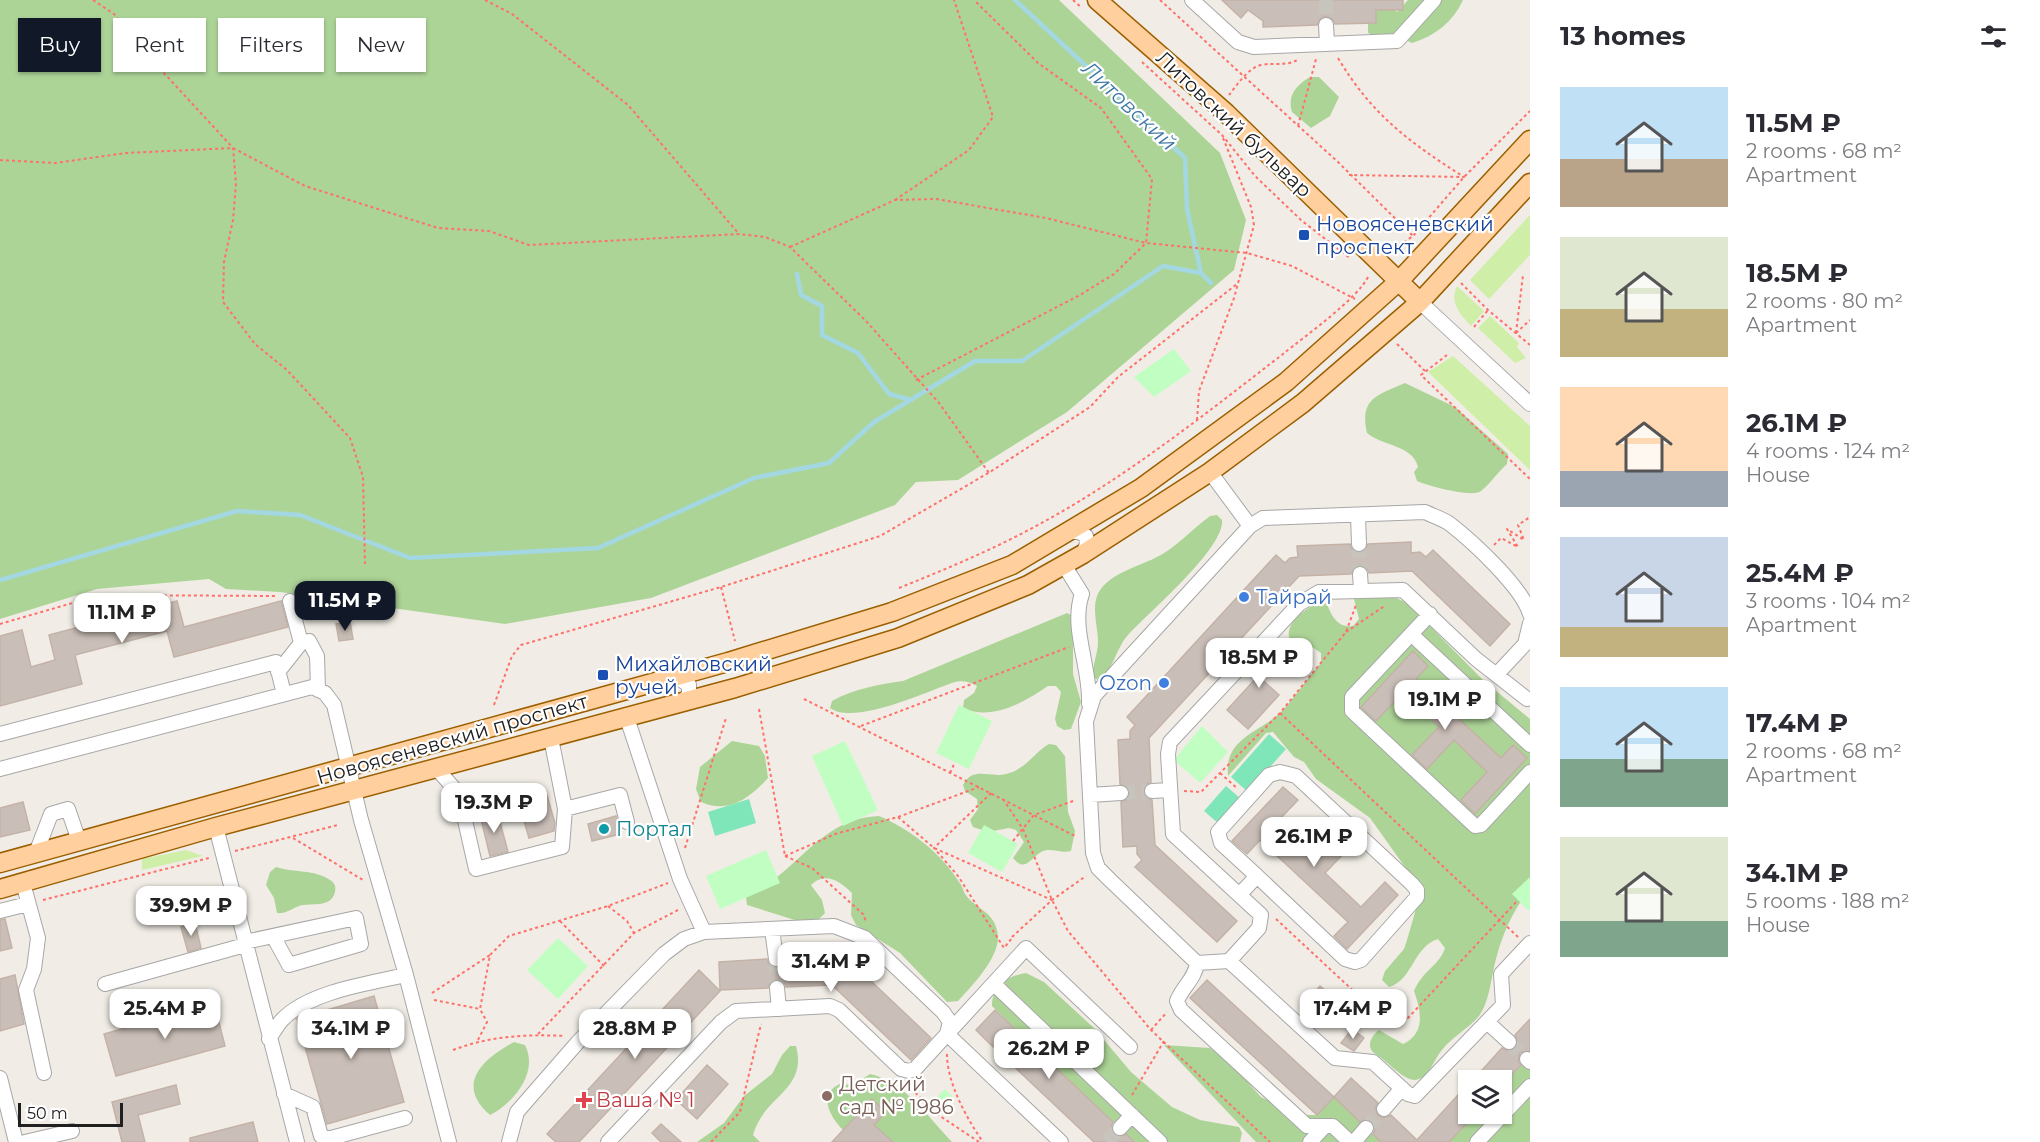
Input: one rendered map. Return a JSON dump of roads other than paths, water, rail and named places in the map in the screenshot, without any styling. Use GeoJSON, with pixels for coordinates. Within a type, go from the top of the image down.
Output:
{"type":"FeatureCollection","features":[{"type":"Feature","properties":{"kind":"main road","name":"Литовский бульвар"},"geometry":{"type":"LineString","coordinates":[[1089,4],[1226,113],[1420,302]]}},
{"type":"Feature","properties":{"kind":"main road","name":"Новоясеневский проспект"},"geometry":{"type":"LineString","coordinates":[[0,863],[348,769],[675,676],[892,612],[1012,565],[1094,517],[1211,439],[1276,389],[1399,281],[1530,140]]}},
{"type":"Feature","properties":{"kind":"main road","name":"Новоясеневский проспект"},"geometry":{"type":"LineString","coordinates":[[0,889],[216,827],[354,792],[683,702],[898,638],[1028,585],[1083,554],[1210,472],[1303,403],[1420,302],[1530,183]]}},
{"type":"Feature","properties":{"kind":"street"},"geometry":{"type":"LineString","coordinates":[[1192,0],[1238,42],[1254,47],[1397,41],[1434,0]]}},
{"type":"Feature","properties":{"kind":"street"},"geometry":{"type":"LineString","coordinates":[[1326,25],[1331,44]]}},
{"type":"Feature","properties":{"kind":"street"},"geometry":{"type":"LineString","coordinates":[[1420,302],[1530,404]]}},
{"type":"Feature","properties":{"kind":"street"},"geometry":{"type":"LineString","coordinates":[[1210,472],[1250,526]]}},
{"type":"Feature","properties":{"kind":"street"},"geometry":{"type":"LineString","coordinates":[[1529,698],[1476,659],[1403,590],[1319,592],[1299,604],[1170,742],[1169,790],[1173,834],[1261,915],[1259,928],[1229,961],[1197,963],[1098,868],[1093,845],[1086,721],[1094,696],[1250,526],[1263,518],[1425,512],[1449,524],[1515,587],[1526,600],[1530,614]]}},
{"type":"Feature","properties":{"kind":"street"},"geometry":{"type":"LineString","coordinates":[[1358,515],[1359,544]]}},
{"type":"Feature","properties":{"kind":"street"},"geometry":{"type":"LineString","coordinates":[[1094,517],[1089,525],[1091,534],[1097,538],[1107,538]]}},
{"type":"Feature","properties":{"kind":"street"},"geometry":{"type":"LineString","coordinates":[[1069,532],[1079,532],[1086,536],[1087,544],[1083,554]]}},
{"type":"Feature","properties":{"kind":"street"},"geometry":{"type":"LineString","coordinates":[[1064,565],[1082,594],[1076,610],[1090,684],[1089,709]]}},
{"type":"Feature","properties":{"kind":"street"},"geometry":{"type":"LineString","coordinates":[[1360,574],[1361,590]]}},
{"type":"Feature","properties":{"kind":"street"},"geometry":{"type":"LineString","coordinates":[[290,601],[301,643]]}},
{"type":"Feature","properties":{"kind":"street"},"geometry":{"type":"LineString","coordinates":[[1430,614],[1352,697],[1350,704],[1355,715],[1475,826],[1481,825],[1530,772]]}},
{"type":"Feature","properties":{"kind":"street"},"geometry":{"type":"LineString","coordinates":[[1498,673],[1525,644],[1530,623]]}},
{"type":"Feature","properties":{"kind":"street"},"geometry":{"type":"LineString","coordinates":[[1411,634],[1530,745]]}},
{"type":"Feature","properties":{"kind":"street"},"geometry":{"type":"LineString","coordinates":[[278,672],[301,643],[309,641],[317,656],[318,690]]}},
{"type":"Feature","properties":{"kind":"street"},"geometry":{"type":"LineString","coordinates":[[0,734],[276,662],[284,694]]}},
{"type":"Feature","properties":{"kind":"street"},"geometry":{"type":"LineString","coordinates":[[675,676],[689,685],[689,694],[683,702]]}},
{"type":"Feature","properties":{"kind":"street"},"geometry":{"type":"LineString","coordinates":[[0,769],[312,687],[318,690],[334,705],[354,792],[406,975],[449,1142]]}},
{"type":"Feature","properties":{"kind":"street"},"geometry":{"type":"LineString","coordinates":[[627,718],[680,879],[704,932]]}},
{"type":"Feature","properties":{"kind":"street"},"geometry":{"type":"LineString","coordinates":[[438,769],[459,794],[476,869],[562,847],[565,809],[551,738]]}},
{"type":"Feature","properties":{"kind":"street"},"geometry":{"type":"LineString","coordinates":[[1280,772],[1296,776],[1412,884],[1417,897],[1361,960],[1355,962],[1345,959],[1257,876],[1221,843],[1218,837],[1221,827],[1269,775],[1280,772]]}},
{"type":"Feature","properties":{"kind":"street"},"geometry":{"type":"LineString","coordinates":[[1152,791],[1169,790]]}},
{"type":"Feature","properties":{"kind":"street"},"geometry":{"type":"LineString","coordinates":[[1090,795],[1121,793]]}},
{"type":"Feature","properties":{"kind":"street"},"geometry":{"type":"LineString","coordinates":[[565,809],[620,795],[627,822]]}},
{"type":"Feature","properties":{"kind":"street"},"geometry":{"type":"LineString","coordinates":[[36,853],[51,814],[68,809],[79,841]]}},
{"type":"Feature","properties":{"kind":"street"},"geometry":{"type":"LineString","coordinates":[[216,827],[297,1142]]}},
{"type":"Feature","properties":{"kind":"street"},"geometry":{"type":"LineString","coordinates":[[1240,894],[1257,876]]}},
{"type":"Feature","properties":{"kind":"street"},"geometry":{"type":"LineString","coordinates":[[23,883],[38,938],[34,969],[26,990],[44,1073]]}},
{"type":"Feature","properties":{"kind":"street"},"geometry":{"type":"LineString","coordinates":[[0,911],[28,904]]}},
{"type":"Feature","properties":{"kind":"street"},"geometry":{"type":"LineString","coordinates":[[105,984],[273,936],[356,918],[361,944],[289,964],[273,936]]}},
{"type":"Feature","properties":{"kind":"street"},"geometry":{"type":"LineString","coordinates":[[509,1142],[517,1112],[578,1042],[664,954],[684,939],[704,932],[834,926],[865,938],[943,1012],[950,1022],[947,1034]]}},
{"type":"Feature","properties":{"kind":"street"},"geometry":{"type":"LineString","coordinates":[[772,929],[776,959]]}},
{"type":"Feature","properties":{"kind":"street"},"geometry":{"type":"LineString","coordinates":[[1229,961],[1335,1058],[1373,1062],[1402,1088],[1415,1096],[1503,1005],[1501,974],[1529,945]]}},
{"type":"Feature","properties":{"kind":"street"},"geometry":{"type":"LineString","coordinates":[[608,1142],[728,1015],[736,1011],[830,1006],[839,1010],[901,1069],[909,1071],[915,1069],[1026,948],[1130,1047]]}},
{"type":"Feature","properties":{"kind":"street"},"geometry":{"type":"LineString","coordinates":[[1197,963],[1196,974],[1181,990],[1177,1001],[1181,1010],[1307,1126],[1333,1126],[1352,1142],[1366,1128]]}},
{"type":"Feature","properties":{"kind":"street"},"geometry":{"type":"LineString","coordinates":[[269,1039],[283,1019],[302,1005],[342,989],[406,975]]}},
{"type":"Feature","properties":{"kind":"street"},"geometry":{"type":"LineString","coordinates":[[994,984],[1160,1142]]}},
{"type":"Feature","properties":{"kind":"street"},"geometry":{"type":"LineString","coordinates":[[773,1009],[777,988]]}},
{"type":"Feature","properties":{"kind":"street"},"geometry":{"type":"LineString","coordinates":[[1487,1022],[1509,1042]]}},
{"type":"Feature","properties":{"kind":"street"},"geometry":{"type":"LineString","coordinates":[[947,1034],[1061,1142]]}},
{"type":"Feature","properties":{"kind":"street"},"geometry":{"type":"LineString","coordinates":[[0,1078],[16,1142]]}},
{"type":"Feature","properties":{"kind":"street"},"geometry":{"type":"LineString","coordinates":[[1477,1142],[1530,1086]]}},
{"type":"Feature","properties":{"kind":"street"},"geometry":{"type":"LineString","coordinates":[[1384,1108],[1402,1088]]}},
{"type":"Feature","properties":{"kind":"street"},"geometry":{"type":"LineString","coordinates":[[284,1094],[313,1107],[321,1137],[331,1138],[405,1118]]}},
{"type":"Feature","properties":{"kind":"street"},"geometry":{"type":"LineString","coordinates":[[1120,1128],[1128,1112]]}},
{"type":"Feature","properties":{"kind":"street"},"geometry":{"type":"LineString","coordinates":[[1310,1142],[1325,1126]]}},
{"type":"Feature","properties":{"kind":"street"},"geometry":{"type":"LineString","coordinates":[[25,1142],[72,1131]]}},
{"type":"Feature","properties":{"kind":"waterway","name":"Литовский"},"geometry":{"type":"LineString","coordinates":[[1015,0],[1185,158],[1187,209],[1201,273]]}},
{"type":"Feature","properties":{"kind":"waterway","name":"Михайловский ручей"},"geometry":{"type":"LineString","coordinates":[[0,580],[237,511],[300,515],[410,558],[598,548],[754,478],[829,463],[874,422],[975,361],[1022,361],[1163,266],[1201,273]]}},
{"type":"Feature","properties":{"kind":"waterway"},"geometry":{"type":"LineString","coordinates":[[1201,273],[1211,283]]}},
{"type":"Feature","properties":{"kind":"waterway"},"geometry":{"type":"LineString","coordinates":[[797,274],[801,295],[822,306],[822,335],[858,353],[889,394],[911,400]]}},
{"type":"Feature","properties":{"kind":"tunnel"},"geometry":{"type":"LineString","coordinates":[[1326,0],[1326,25]]}},
{"type":"Feature","properties":{"kind":"tunnel"},"geometry":{"type":"LineString","coordinates":[[1359,544],[1360,574]]}},
{"type":"Feature","properties":{"kind":"tunnel"},"geometry":{"type":"LineString","coordinates":[[1121,793],[1152,791]]}},
{"type":"Feature","properties":{"kind":"tunnel"},"geometry":{"type":"LineString","coordinates":[[776,959],[777,988]]}},
{"type":"Feature","properties":{"kind":"tunnel"},"geometry":{"type":"LineString","coordinates":[[1509,1042],[1527,1059]]}},
{"type":"Feature","properties":{"kind":"tunnel"},"geometry":{"type":"LineString","coordinates":[[1366,1128],[1384,1109]]}},
{"type":"Feature","properties":{"kind":"tunnel"},"geometry":{"type":"LineString","coordinates":[[1107,1142],[1120,1128]]}},
{"type":"Feature","properties":{"kind":"place","name":"Новоясеневский проспект"},"geometry":{"type":"Point","coordinates":[1304,235]}},
{"type":"Feature","properties":{"kind":"place","name":"Тайрай"},"geometry":{"type":"Point","coordinates":[1244,597]}},
{"type":"Feature","properties":{"kind":"place","name":"Михайловский ручей"},"geometry":{"type":"Point","coordinates":[603,675]}},
{"type":"Feature","properties":{"kind":"place","name":"Ozon"},"geometry":{"type":"Point","coordinates":[1164,683]}},
{"type":"Feature","properties":{"kind":"place","name":"Портал"},"geometry":{"type":"Point","coordinates":[604,829]}},
{"type":"Feature","properties":{"kind":"place","name":"Детский сад № 1986"},"geometry":{"type":"Point","coordinates":[827,1096]}},
{"type":"Feature","properties":{"kind":"place","name":"Ваша № 1"},"geometry":{"type":"Point","coordinates":[584,1100]}}]}
